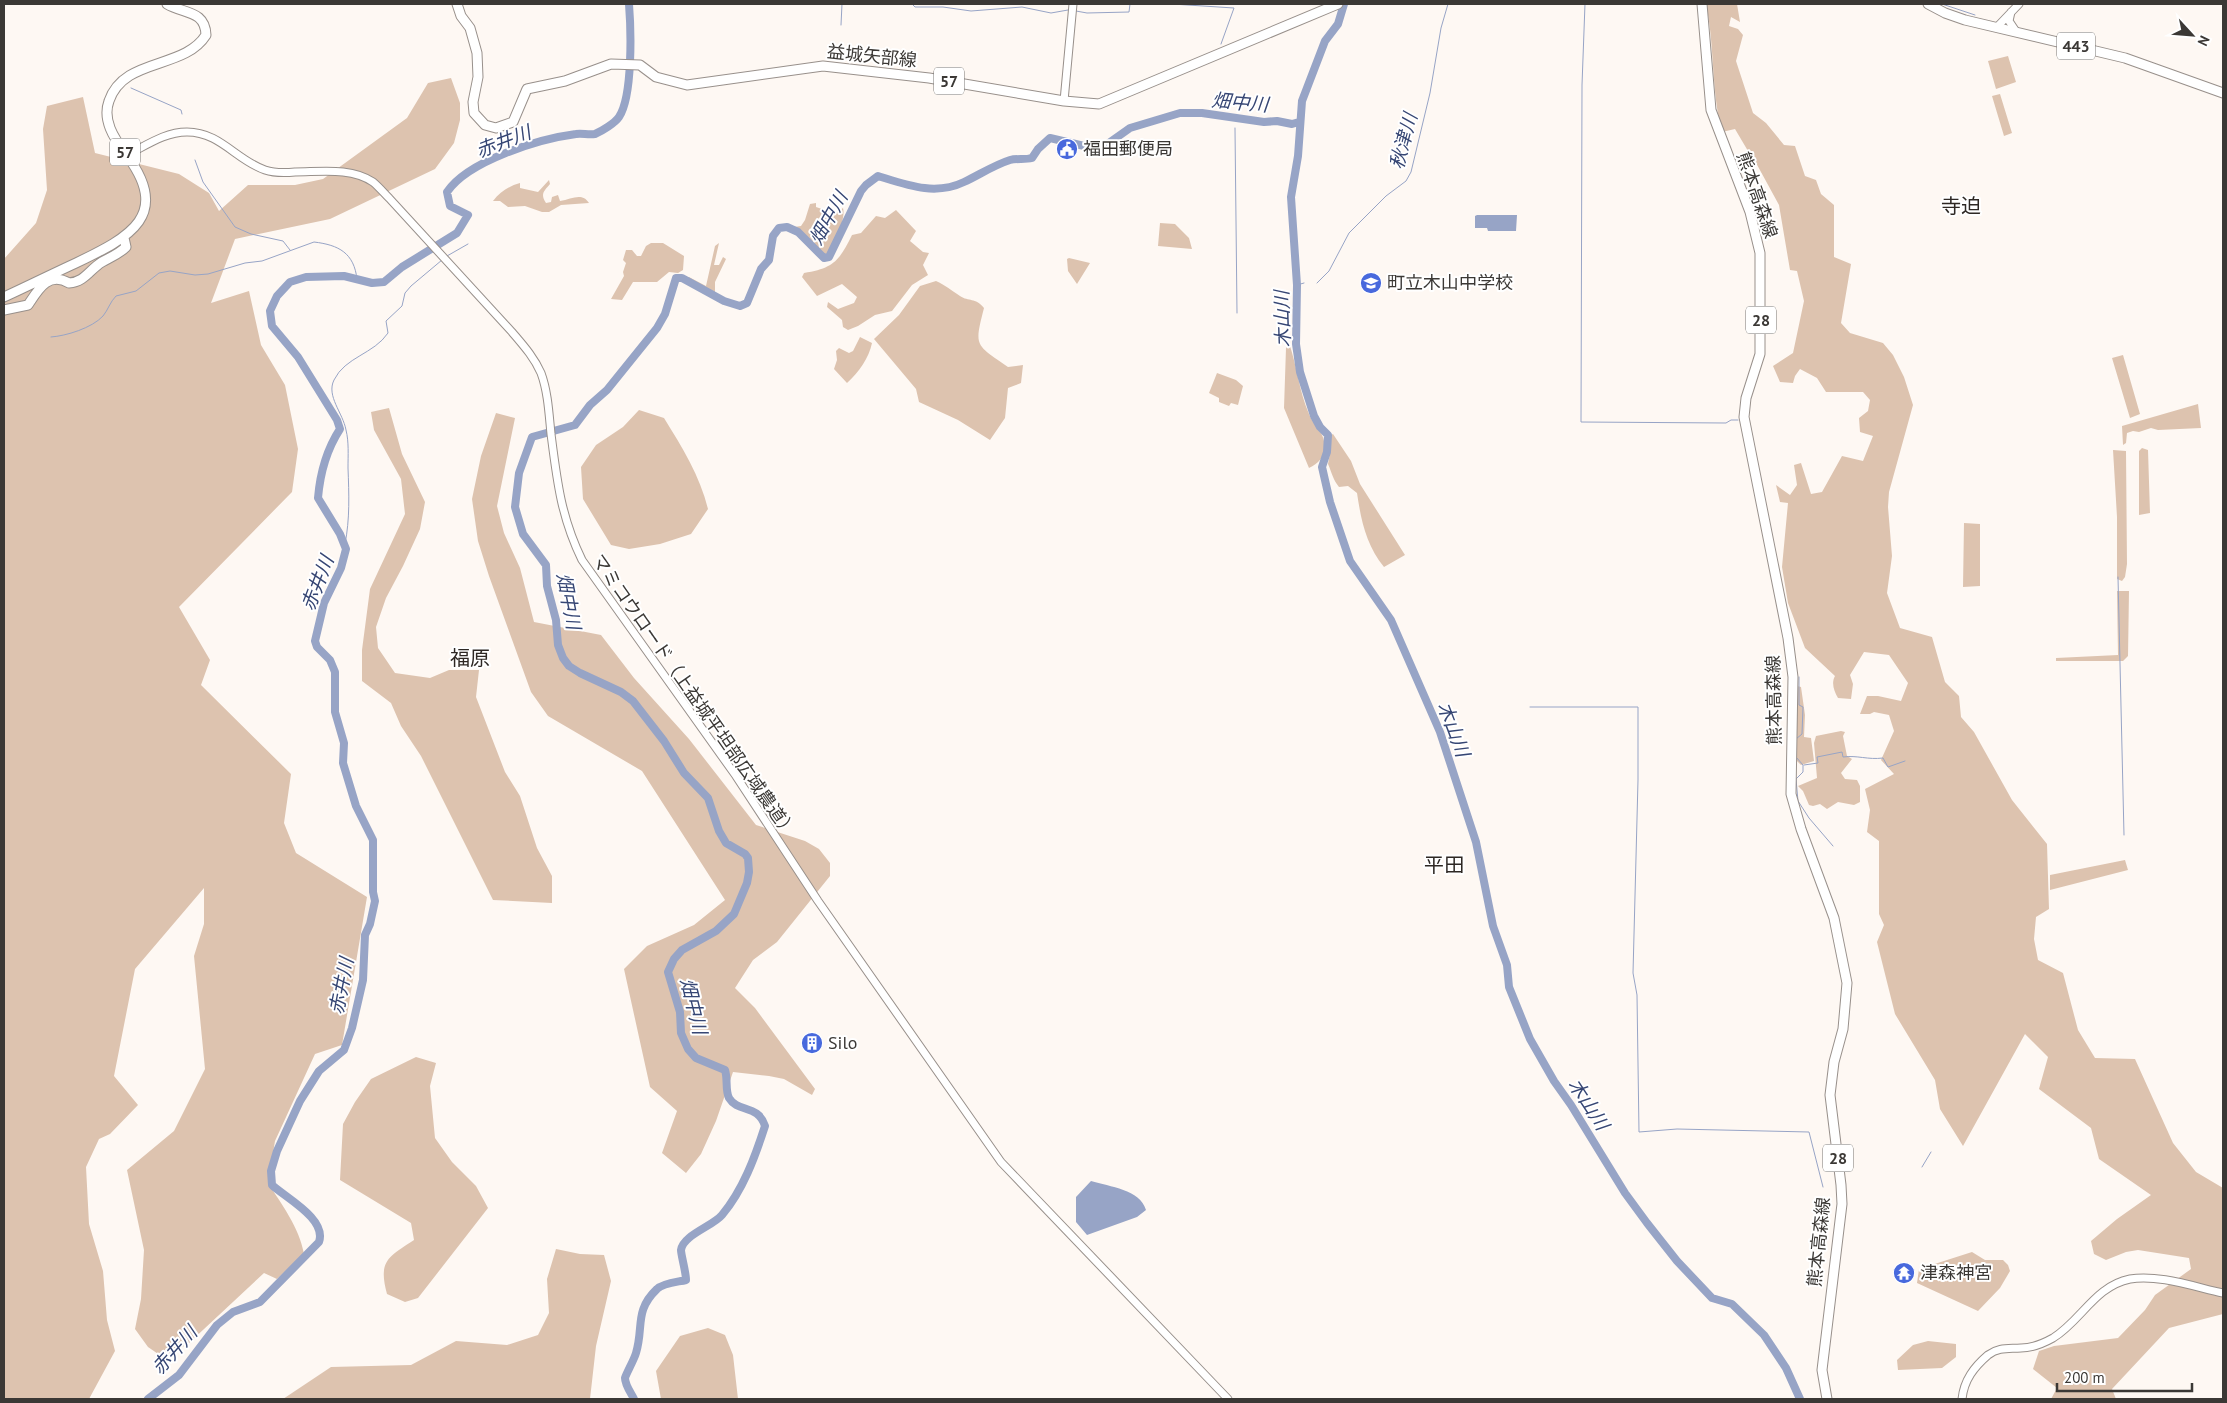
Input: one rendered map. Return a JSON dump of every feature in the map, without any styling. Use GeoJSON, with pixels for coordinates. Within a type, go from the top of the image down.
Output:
{"type":"FeatureCollection","features":[{"type":"Feature","properties":{"kind":"main road","name":"57"},"geometry":{"type":"LineString","coordinates":[[4,297],[107,248],[124,238],[140,221],[146,204],[146,189],[108,122],[108,106],[115,89],[126,77],[195,49],[206,35],[206,26],[198,15],[167,4]]}},
{"type":"Feature","properties":{"kind":"main road","name":"益城矢部線"},"geometry":{"type":"LineString","coordinates":[[457,4],[461,16],[470,28],[477,53],[478,77],[473,102],[474,113],[485,125],[496,128],[512,122],[528,89],[565,81],[611,64],[633,64],[646,68],[656,78],[663,81],[687,85],[823,66],[958,82],[1090,104],[1111,100],[1196,62],[1334,6]]}},
{"type":"Feature","properties":{"kind":"main road","name":"熊本高森線"},"geometry":{"type":"LineString","coordinates":[[1702,4],[1711,110],[1750,212],[1760,253],[1760,354],[1746,398],[1744,417],[1788,633],[1793,677],[1792,794],[1801,829],[1834,918],[1847,983],[1843,1029],[1834,1062],[1830,1095],[1842,1204],[1822,1370],[1827,1399]]}},
{"type":"Feature","properties":{"kind":"main road","name":"443"},"geometry":{"type":"LineString","coordinates":[[1928,4],[1958,18],[2015,30],[2125,58],[2223,93]]}},
{"type":"Feature","properties":{"kind":"main road","name":"57"},"geometry":{"type":"LineString","coordinates":[[4,310],[28,305],[38,288],[52,280],[62,279],[69,283],[83,280],[101,263],[116,256],[126,247],[124,238]]}},
{"type":"Feature","properties":{"kind":"street"},"geometry":{"type":"LineString","coordinates":[[1064,101],[1073,4]]}},
{"type":"Feature","properties":{"kind":"street"},"geometry":{"type":"LineString","coordinates":[[1998,26],[2019,4]]}},
{"type":"Feature","properties":{"kind":"street"},"geometry":{"type":"LineString","coordinates":[[2011,12],[2009,21],[2015,30]]}},
{"type":"Feature","properties":{"kind":"street","name":"マミコウロード（上益城平坦部広域農道）"},"geometry":{"type":"LineString","coordinates":[[127,155],[169,134],[189,132],[206,135],[219,141],[264,170],[279,173],[337,172],[358,174],[373,182],[389,198],[484,302],[530,354],[541,375],[563,514],[569,535],[582,560],[736,776],[783,851],[1001,1162],[1228,1399]]}},
{"type":"Feature","properties":{"kind":"street"},"geometry":{"type":"LineString","coordinates":[[1962,1399],[1965,1384],[1970,1373],[1990,1354],[2005,1348],[2022,1348],[2047,1341],[2065,1329],[2103,1291],[2115,1284],[2147,1277],[2223,1293]]}},
{"type":"Feature","properties":{"kind":"shaded area"},"geometry":{"type":"Polygon","coordinates":[[[1706,4],[1737,4],[1740,22],[1731,17],[1729,26],[1738,29],[1743,35],[1736,61],[1753,113],[1766,123],[1784,145],[1795,146],[1805,176],[1816,180],[1821,194],[1834,205],[1834,257],[1851,264],[1841,323],[1850,333],[1883,343],[1893,355],[1904,377],[1913,405],[1889,492],[1888,507],[1892,556],[1887,593],[1900,628],[1932,637],[1945,682],[1959,696],[1961,717],[1974,732],[2012,800],[2047,844],[2049,909],[2036,917],[2034,939],[2038,960],[2063,973],[2078,1030],[2095,1058],[2135,1059],[2173,1143],[2196,1172],[2223,1188],[2223,1314],[2169,1328],[2112,1389],[2116,1399],[2051,1399],[2057,1388],[2033,1369],[2039,1351],[2054,1346],[2118,1338],[2145,1310],[2155,1295],[2191,1269],[2189,1258],[2138,1250],[2126,1252],[2106,1260],[2094,1254],[2091,1241],[2117,1219],[2151,1195],[2099,1159],[2091,1128],[2039,1089],[2048,1057],[2025,1034],[1963,1146],[1940,1109],[1935,1080],[1895,1014],[1877,942],[1884,925],[1879,914],[1879,841],[1867,832],[1870,810],[1865,789],[1894,774],[1881,760],[1894,731],[1889,715],[1874,712],[1860,714],[1867,696],[1878,696],[1901,701],[1908,683],[1889,655],[1864,652],[1850,675],[1853,684],[1851,699],[1838,698],[1833,681],[1835,676],[1805,648],[1788,603],[1782,567],[1788,503],[1780,502],[1776,485],[1790,495],[1797,485],[1794,465],[1801,463],[1811,494],[1822,492],[1842,456],[1863,461],[1873,436],[1860,432],[1859,418],[1868,411],[1870,400],[1863,392],[1826,392],[1817,378],[1800,369],[1793,383],[1780,382],[1773,366],[1793,353],[1804,301],[1797,271],[1790,270],[1779,205],[1755,161],[1748,166],[1743,158],[1748,151],[1735,129],[1722,132],[1716,100],[1711,36],[1706,4]]]}},
{"type":"Feature","properties":{"kind":"shaded area"},"geometry":{"type":"Polygon","coordinates":[[[2008,56],[2016,82],[1996,89],[1988,61],[2008,56]]]}},
{"type":"Feature","properties":{"kind":"shaded area"},"geometry":{"type":"Polygon","coordinates":[[[451,78],[460,103],[460,120],[454,143],[435,169],[330,219],[235,239],[211,303],[249,291],[261,345],[285,385],[298,449],[292,492],[179,607],[210,660],[201,685],[291,774],[284,823],[296,853],[367,897],[342,1045],[315,1054],[275,1141],[268,1183],[294,1225],[304,1254],[277,1279],[264,1273],[189,1343],[164,1358],[148,1347],[135,1329],[141,1299],[144,1250],[127,1170],[174,1131],[205,1069],[194,956],[204,924],[204,888],[135,969],[114,1076],[138,1105],[110,1134],[99,1139],[86,1167],[89,1224],[103,1271],[107,1320],[115,1351],[89,1399],[4,1399],[4,259],[36,223],[47,190],[43,129],[47,106],[83,97],[95,153],[179,174],[209,193],[219,211],[248,185],[295,185],[323,179],[407,118],[428,83],[451,78]]]}},
{"type":"Feature","properties":{"kind":"shaded area"},"geometry":{"type":"Polygon","coordinates":[[[2000,94],[2012,133],[2004,136],[1992,96],[2000,94]]]}},
{"type":"Feature","properties":{"kind":"shaded area"},"geometry":{"type":"Polygon","coordinates":[[[549,180],[550,184],[543,195],[546,203],[551,202],[552,197],[558,195],[560,201],[580,197],[589,203],[561,205],[549,212],[542,212],[525,206],[508,207],[500,201],[493,201],[502,192],[516,184],[520,183],[520,188],[538,192],[549,180]]]}},
{"type":"Feature","properties":{"kind":"shaded area"},"geometry":{"type":"Polygon","coordinates":[[[816,203],[816,207],[828,211],[827,219],[843,208],[844,213],[837,239],[829,256],[825,256],[794,227],[801,226],[810,204],[816,203]]]}},
{"type":"Feature","properties":{"kind":"shaded area"},"geometry":{"type":"Polygon","coordinates":[[[896,210],[916,231],[910,241],[923,252],[929,253],[923,265],[928,275],[912,285],[892,311],[875,315],[848,330],[843,327],[842,320],[827,307],[828,302],[838,309],[854,303],[857,297],[842,284],[817,296],[802,277],[804,273],[822,269],[834,262],[852,235],[861,233],[876,216],[885,218],[896,210]]]}},
{"type":"Feature","properties":{"kind":"shaded area"},"geometry":{"type":"Polygon","coordinates":[[[1160,223],[1175,224],[1189,238],[1192,249],[1158,246],[1160,223]]]}},
{"type":"Feature","properties":{"kind":"shaded area"},"geometry":{"type":"Polygon","coordinates":[[[651,243],[663,243],[684,256],[683,270],[678,273],[669,272],[657,282],[633,282],[622,300],[611,299],[624,276],[623,272],[626,263],[623,260],[626,250],[632,250],[637,256],[641,256],[646,246],[651,243]]]}},
{"type":"Feature","properties":{"kind":"shaded area"},"geometry":{"type":"Polygon","coordinates":[[[719,243],[714,265],[719,265],[723,257],[726,259],[715,282],[715,295],[684,279],[689,277],[706,286],[715,246],[719,243]]]}},
{"type":"Feature","properties":{"kind":"shaded area"},"geometry":{"type":"Polygon","coordinates":[[[1067,259],[1090,263],[1077,284],[1068,271],[1067,259]]]}},
{"type":"Feature","properties":{"kind":"shaded area"},"geometry":{"type":"Polygon","coordinates":[[[936,281],[963,298],[978,302],[984,308],[978,338],[983,349],[1008,367],[1023,365],[1021,383],[1008,388],[1005,418],[990,440],[958,420],[919,402],[916,389],[874,339],[899,315],[920,286],[936,281]]]}},
{"type":"Feature","properties":{"kind":"shaded area"},"geometry":{"type":"Polygon","coordinates":[[[860,337],[872,343],[871,349],[856,374],[847,383],[834,369],[837,360],[836,351],[839,348],[849,353],[853,351],[860,337]]]}},
{"type":"Feature","properties":{"kind":"shaded area"},"geometry":{"type":"Polygon","coordinates":[[[1289,343],[1310,417],[1322,434],[1325,446],[1322,457],[1309,468],[1284,408],[1286,348],[1289,343]]]}},
{"type":"Feature","properties":{"kind":"shaded area"},"geometry":{"type":"Polygon","coordinates":[[[2123,355],[2140,414],[2130,418],[2112,358],[2123,355]]]}},
{"type":"Feature","properties":{"kind":"shaded area"},"geometry":{"type":"Polygon","coordinates":[[[1217,373],[1236,380],[1243,386],[1238,405],[1231,403],[1229,406],[1219,402],[1219,398],[1209,393],[1217,373]]]}},
{"type":"Feature","properties":{"kind":"shaded area"},"geometry":{"type":"Polygon","coordinates":[[[2198,404],[2201,428],[2158,430],[2151,428],[2139,432],[2133,431],[2127,433],[2126,443],[2123,445],[2122,426],[2198,404]]]}},
{"type":"Feature","properties":{"kind":"shaded area"},"geometry":{"type":"Polygon","coordinates":[[[389,408],[402,454],[425,502],[420,529],[386,598],[376,627],[378,648],[395,673],[430,678],[449,670],[479,670],[476,697],[505,772],[520,796],[537,848],[552,876],[552,903],[493,900],[421,756],[401,726],[391,703],[362,681],[362,650],[370,589],[405,514],[401,479],[374,430],[371,412],[389,408]]]}},
{"type":"Feature","properties":{"kind":"shaded area"},"geometry":{"type":"Polygon","coordinates":[[[639,410],[664,418],[695,473],[708,509],[691,534],[660,544],[629,549],[611,545],[583,499],[581,467],[596,445],[623,427],[639,410]]]}},
{"type":"Feature","properties":{"kind":"shaded area"},"geometry":{"type":"Polygon","coordinates":[[[496,413],[515,418],[497,506],[504,533],[520,568],[534,622],[601,635],[634,678],[689,739],[756,825],[805,841],[819,849],[830,863],[830,876],[777,942],[753,960],[735,988],[755,1008],[815,1089],[812,1095],[784,1079],[733,1072],[716,1121],[701,1154],[686,1173],[662,1153],[677,1111],[650,1087],[624,969],[647,946],[694,925],[725,900],[642,771],[548,716],[531,692],[478,541],[472,499],[481,456],[496,413]]]}},
{"type":"Feature","properties":{"kind":"shaded area"},"geometry":{"type":"Polygon","coordinates":[[[1333,434],[1351,461],[1360,484],[1405,555],[1384,567],[1373,550],[1365,532],[1357,493],[1348,486],[1339,487],[1328,464],[1331,435],[1333,434]]]}},
{"type":"Feature","properties":{"kind":"shaded area"},"geometry":{"type":"Polygon","coordinates":[[[2142,448],[2148,450],[2150,513],[2139,515],[2139,451],[2142,448]]]}},
{"type":"Feature","properties":{"kind":"shaded area"},"geometry":{"type":"Polygon","coordinates":[[[2113,450],[2126,451],[2127,564],[2125,577],[2122,581],[2117,579],[2117,517],[2113,450]]]}},
{"type":"Feature","properties":{"kind":"shaded area"},"geometry":{"type":"Polygon","coordinates":[[[1964,523],[1980,524],[1980,586],[1963,587],[1964,523]]]}},
{"type":"Feature","properties":{"kind":"shaded area"},"geometry":{"type":"Polygon","coordinates":[[[2117,591],[2129,591],[2128,656],[2123,661],[2056,661],[2056,658],[2118,655],[2117,591]]]}},
{"type":"Feature","properties":{"kind":"shaded area"},"geometry":{"type":"Polygon","coordinates":[[[1797,686],[1801,687],[1805,715],[1804,737],[1811,738],[1814,761],[1801,765],[1795,759],[1797,686]]]}},
{"type":"Feature","properties":{"kind":"shaded area"},"geometry":{"type":"Polygon","coordinates":[[[1841,731],[1845,732],[1843,736],[1847,756],[1852,759],[1841,773],[1845,779],[1857,780],[1860,786],[1860,802],[1854,805],[1838,802],[1827,809],[1820,804],[1809,805],[1803,791],[1798,786],[1817,778],[1814,743],[1816,736],[1841,731]]]}},
{"type":"Feature","properties":{"kind":"shaded area"},"geometry":{"type":"Polygon","coordinates":[[[2125,860],[2128,870],[2050,890],[2050,875],[2125,860]]]}},
{"type":"Feature","properties":{"kind":"shaded area"},"geometry":{"type":"Polygon","coordinates":[[[416,1057],[436,1063],[430,1086],[435,1138],[452,1162],[476,1186],[488,1208],[418,1298],[405,1302],[387,1294],[384,1274],[387,1261],[414,1240],[411,1223],[340,1180],[343,1124],[355,1102],[371,1079],[416,1057]]]}},
{"type":"Feature","properties":{"kind":"shaded area"},"geometry":{"type":"Polygon","coordinates":[[[556,1249],[580,1254],[604,1255],[611,1281],[596,1346],[590,1399],[283,1399],[331,1367],[411,1365],[456,1341],[507,1345],[538,1335],[549,1313],[547,1279],[556,1249]]]}},
{"type":"Feature","properties":{"kind":"shaded area"},"geometry":{"type":"Polygon","coordinates":[[[1972,1252],[1985,1260],[2003,1260],[2008,1265],[2010,1271],[2000,1288],[1978,1311],[1917,1283],[1919,1269],[1972,1252]]]}},
{"type":"Feature","properties":{"kind":"shaded area"},"geometry":{"type":"Polygon","coordinates":[[[708,1328],[725,1335],[733,1355],[738,1399],[661,1399],[656,1371],[680,1336],[708,1328]]]}},
{"type":"Feature","properties":{"kind":"shaded area"},"geometry":{"type":"Polygon","coordinates":[[[1928,1341],[1956,1344],[1956,1357],[1942,1368],[1898,1370],[1897,1360],[1913,1345],[1928,1341]]]}},
{"type":"Feature","properties":{"kind":"water"},"geometry":{"type":"Polygon","coordinates":[[[1517,215],[1516,231],[1488,231],[1487,228],[1475,228],[1475,216],[1517,215]]]}},
{"type":"Feature","properties":{"kind":"water"},"geometry":{"type":"Polygon","coordinates":[[[1091,1181],[1131,1193],[1138,1197],[1146,1210],[1137,1217],[1087,1235],[1076,1222],[1076,1197],[1091,1181]]]}},
{"type":"Feature","properties":{"kind":"waterway","name":"赤井川"},"geometry":{"type":"LineString","coordinates":[[148,1399],[179,1375],[217,1325],[233,1312],[260,1302],[319,1242],[320,1233],[317,1225],[304,1210],[272,1185],[271,1171],[277,1151],[300,1101],[319,1071],[344,1050],[352,1028],[363,980],[365,935],[370,924],[375,901],[373,892],[373,840],[356,806],[343,763],[344,743],[335,712],[335,672],[330,660],[317,647],[315,641],[324,603],[341,568],[346,549],[340,534],[318,498],[325,462],[331,445],[340,429],[337,420],[298,357],[272,326],[270,311],[277,296],[290,282],[306,277],[344,276],[372,283],[384,282],[402,267],[457,233],[468,215],[450,206],[447,192],[457,181],[471,171],[487,161],[524,146],[560,137],[595,134],[615,122],[624,107],[629,79],[629,4]]}},
{"type":"Feature","properties":{"kind":"waterway"},"geometry":{"type":"LineString","coordinates":[[841,25],[842,4]]}},
{"type":"Feature","properties":{"kind":"waterway"},"geometry":{"type":"LineString","coordinates":[[912,4],[915,7],[943,7],[971,11],[1022,7],[1051,13],[1068,10]]}},
{"type":"Feature","properties":{"kind":"waterway"},"geometry":{"type":"LineString","coordinates":[[1076,11],[1087,13],[1129,12],[1130,4]]}},
{"type":"Feature","properties":{"kind":"waterway"},"geometry":{"type":"LineString","coordinates":[[1172,4],[1234,8],[1221,44]]}},
{"type":"Feature","properties":{"kind":"waterway","name":"木山川"},"geometry":{"type":"LineString","coordinates":[[1344,4],[1338,24],[1325,41],[1302,101],[1298,156],[1291,197],[1297,285],[1296,344],[1300,372],[1314,416],[1320,427],[1328,435],[1327,452],[1322,467],[1330,502],[1350,561],[1391,620],[1440,732],[1476,842],[1493,926],[1507,965],[1509,987],[1530,1039],[1554,1081],[1571,1105],[1625,1193],[1647,1223],[1677,1261],[1712,1298],[1732,1304],[1764,1335],[1786,1368],[1800,1399]]}},
{"type":"Feature","properties":{"kind":"waterway","name":"秋津川"},"geometry":{"type":"LineString","coordinates":[[1317,283],[1329,271],[1349,233],[1386,196],[1406,181],[1411,172],[1430,93],[1441,28],[1448,4]]}},
{"type":"Feature","properties":{"kind":"waterway"},"geometry":{"type":"LineString","coordinates":[[1585,4],[1582,85],[1581,422],[1726,423],[1731,420],[1738,420]]}},
{"type":"Feature","properties":{"kind":"waterway"},"geometry":{"type":"LineString","coordinates":[[1942,4],[1975,15]]}},
{"type":"Feature","properties":{"kind":"waterway"},"geometry":{"type":"LineString","coordinates":[[131,88],[181,110],[182,114]]}},
{"type":"Feature","properties":{"kind":"waterway","name":"畑中川"},"geometry":{"type":"LineString","coordinates":[[634,1399],[625,1378],[636,1353],[642,1312],[645,1305],[660,1287],[686,1280],[681,1250],[683,1245],[692,1235],[718,1219],[736,1195],[748,1173],[765,1126],[758,1114],[737,1106],[729,1098],[725,1070],[696,1058],[688,1049],[681,1033],[680,1012],[668,972],[674,959],[682,950],[716,931],[734,914],[747,883],[749,872],[748,858],[745,854],[726,843],[719,831],[708,798],[684,773],[664,741],[633,701],[621,692],[580,673],[569,666],[563,658],[558,645],[556,620],[547,586],[546,565],[523,534],[515,507],[519,473],[532,437],[575,425],[590,405],[607,390],[657,328],[665,314],[676,278],[682,278],[724,301],[740,306],[747,303],[761,269],[769,260],[773,236],[779,228],[787,227],[798,232],[824,258],[829,257],[861,191],[878,176],[921,188],[932,189],[953,186],[1004,162],[1013,159],[1032,158],[1038,149],[1050,138],[1097,149],[1130,128],[1180,113],[1202,113],[1264,122],[1277,121],[1292,124],[1299,122]]}},
{"type":"Feature","properties":{"kind":"waterway"},"geometry":{"type":"LineString","coordinates":[[1235,128],[1237,313]]}},
{"type":"Feature","properties":{"kind":"waterway"},"geometry":{"type":"LineString","coordinates":[[195,160],[203,182],[235,227],[251,234],[283,241],[290,250]]}},
{"type":"Feature","properties":{"kind":"waterway"},"geometry":{"type":"LineString","coordinates":[[51,337],[86,328],[103,316],[116,296],[136,291],[159,273],[170,271],[195,275],[208,274],[245,263],[262,261],[314,242],[331,245],[344,252],[353,263],[357,279]]}},
{"type":"Feature","properties":{"kind":"waterway"},"geometry":{"type":"LineString","coordinates":[[447,256],[468,244]]}},
{"type":"Feature","properties":{"kind":"waterway"},"geometry":{"type":"LineString","coordinates":[[345,544],[349,506],[348,444],[344,424],[333,398],[332,386],[334,380],[345,366],[382,340],[388,333],[386,321],[402,306],[405,293],[442,260]]}},
{"type":"Feature","properties":{"kind":"waterway","name":"木山川"},"geometry":{"type":"LineString","coordinates":[[1297,285],[1304,283]]}},
{"type":"Feature","properties":{"kind":"waterway"},"geometry":{"type":"LineString","coordinates":[[2118,577],[2124,835]]}},
{"type":"Feature","properties":{"kind":"waterway"},"geometry":{"type":"LineString","coordinates":[[1796,739],[1802,734],[1803,707],[1799,705],[1799,677]]}},
{"type":"Feature","properties":{"kind":"waterway"},"geometry":{"type":"LineString","coordinates":[[1530,707],[1638,707],[1633,973],[1637,995],[1639,1132],[1677,1129],[1809,1132],[1823,1187]]}},
{"type":"Feature","properties":{"kind":"waterway"},"geometry":{"type":"LineString","coordinates":[[1804,765],[1818,763],[1817,757],[1842,752],[1843,757],[1883,758],[1888,767],[1905,761]]}},
{"type":"Feature","properties":{"kind":"waterway"},"geometry":{"type":"LineString","coordinates":[[1796,757],[1803,765],[1803,772],[1796,779],[1798,801],[1809,818],[1833,846]]}},
{"type":"Feature","properties":{"kind":"waterway"},"geometry":{"type":"LineString","coordinates":[[1922,1167],[1931,1152]]}},
{"type":"Feature","properties":{"kind":"place","name":"福田郵便局"},"geometry":{"type":"Point","coordinates":[1067,149]}},
{"type":"Feature","properties":{"kind":"place","name":"町立木山中学校"},"geometry":{"type":"Point","coordinates":[1371,283]}},
{"type":"Feature","properties":{"kind":"place","name":"Silo"},"geometry":{"type":"Point","coordinates":[812,1043]}},
{"type":"Feature","properties":{"kind":"place","name":"津森神宮"},"geometry":{"type":"Point","coordinates":[1904,1273]}},
{"type":"Feature","properties":{"kind":"district","name":"寺迫"},"geometry":{"type":"Point","coordinates":[1961,206]}},
{"type":"Feature","properties":{"kind":"district","name":"福原"},"geometry":{"type":"Point","coordinates":[470,658]}},
{"type":"Feature","properties":{"kind":"district","name":"平田"},"geometry":{"type":"Point","coordinates":[1444,865]}}]}
